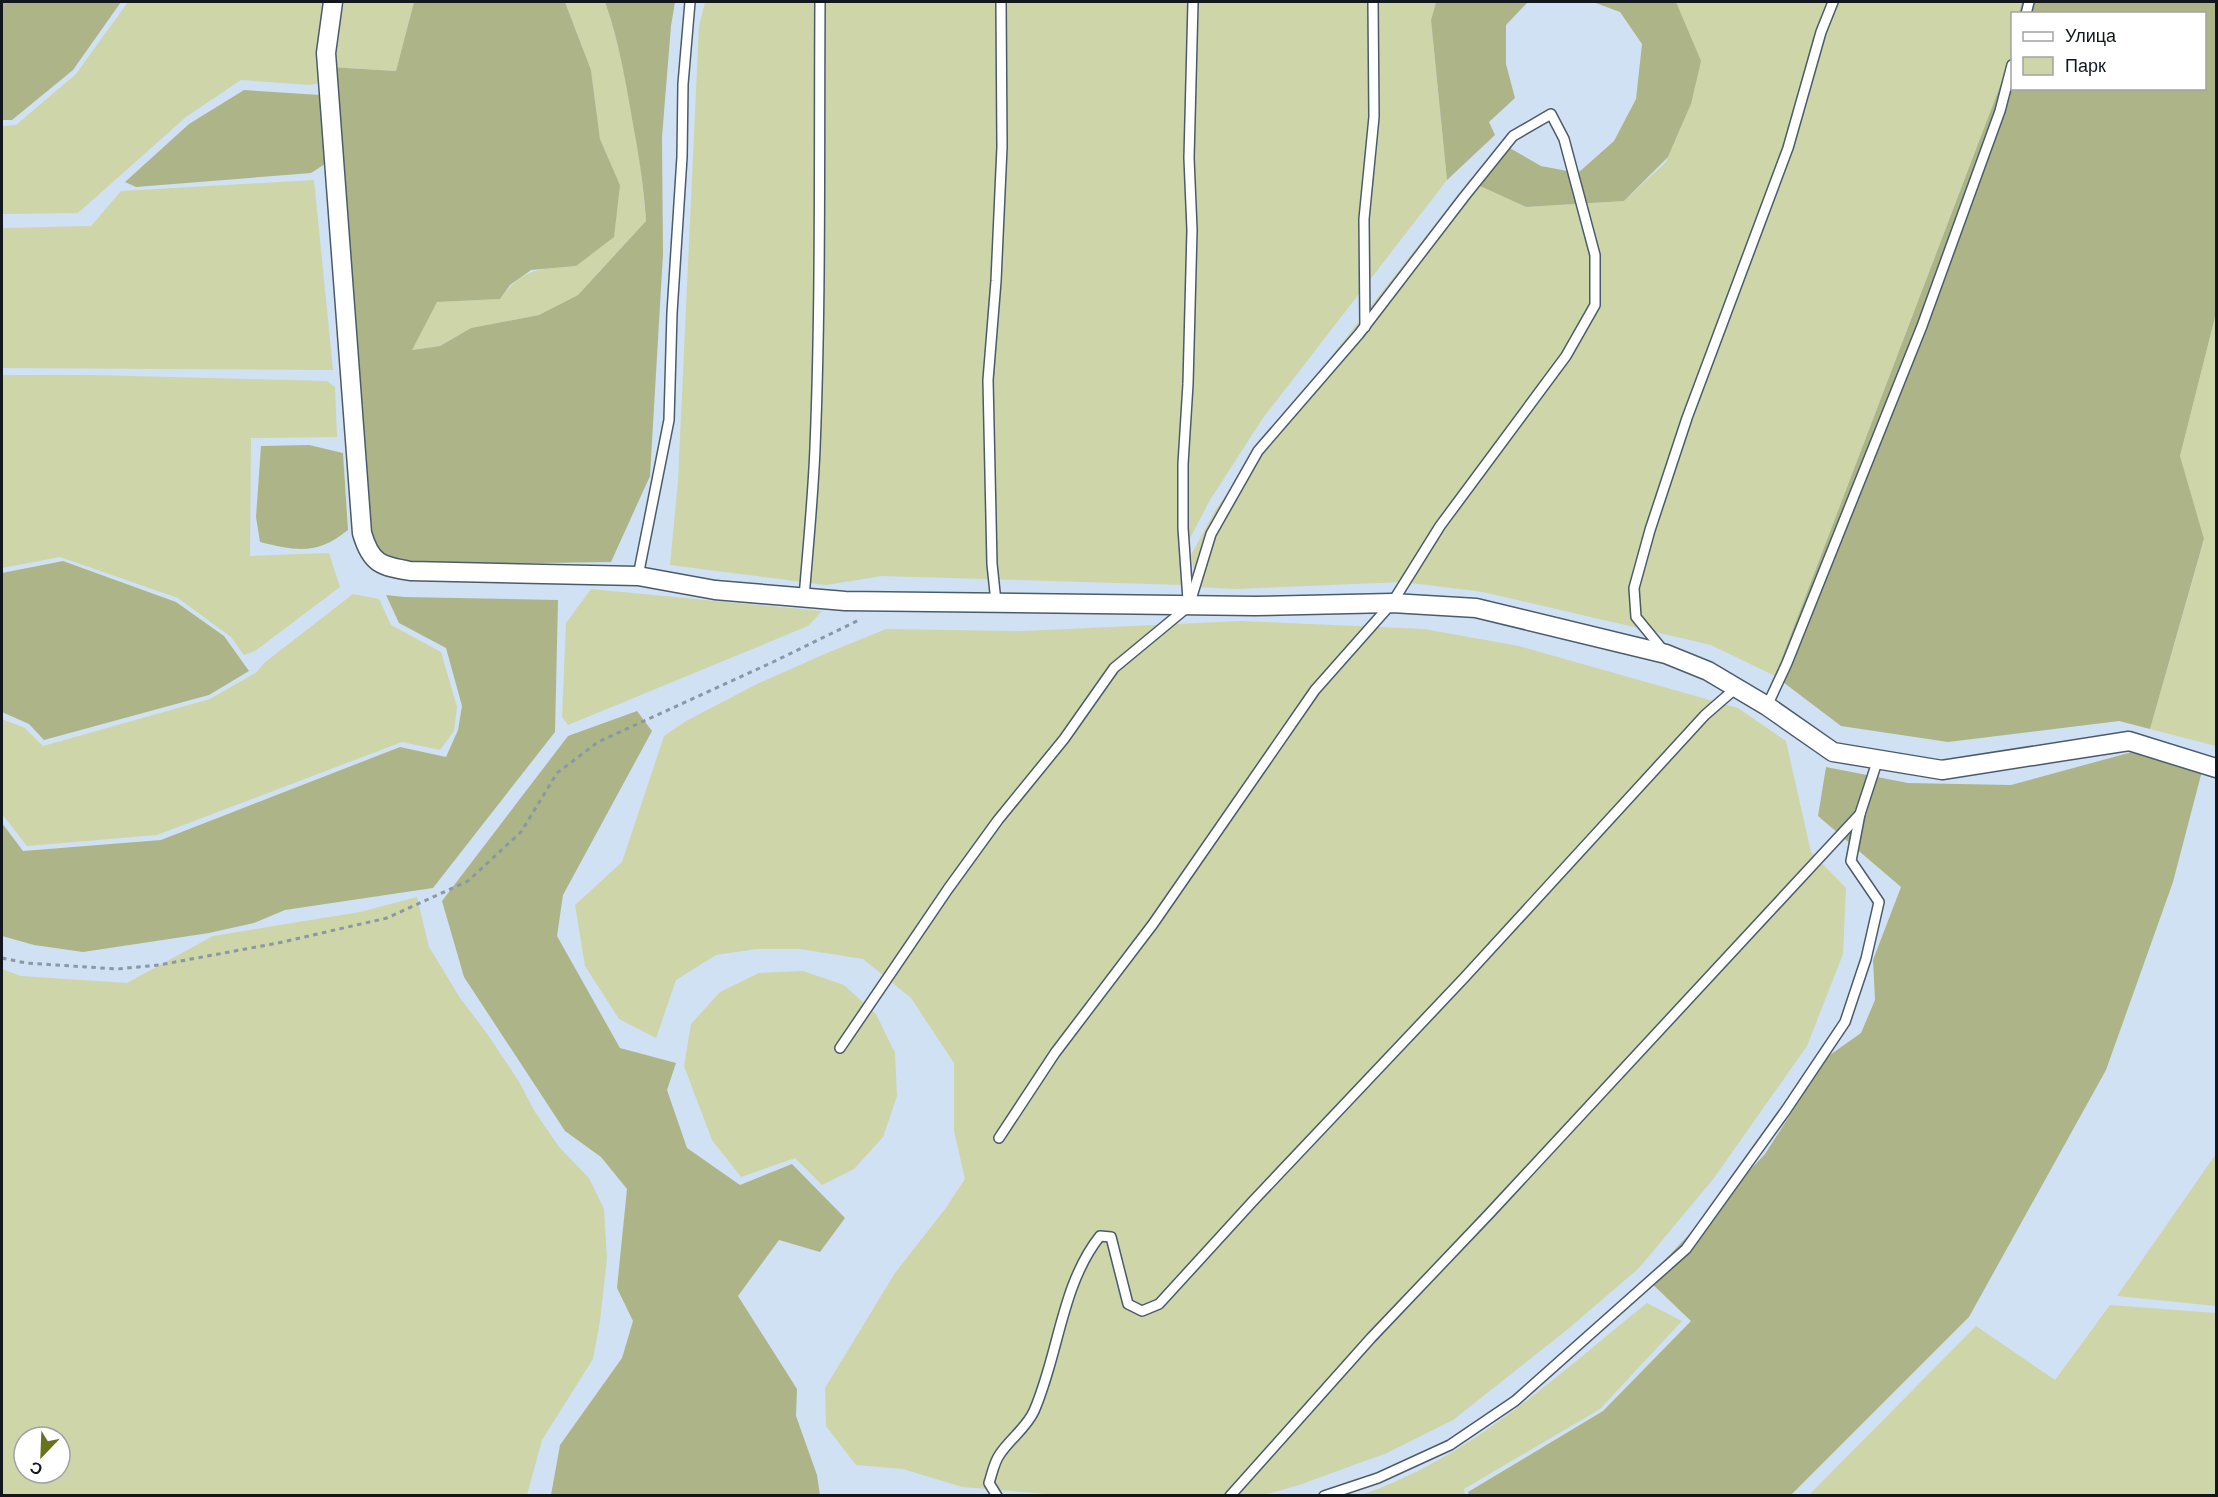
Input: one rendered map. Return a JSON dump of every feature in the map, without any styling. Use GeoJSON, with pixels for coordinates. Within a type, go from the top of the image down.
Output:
{"type":"FeatureCollection","features":[{"type":"Feature","properties":{"kind":"street"},"geometry":{"type":"LineString","coordinates":[[333,2],[326,53],[362,534],[366,548],[373,558],[386,567],[410,571],[638,576],[715,590],[845,601],[1189,606],[1392,603],[1476,608],[1666,654],[1708,671],[1767,706],[1833,752],[1942,770],[2129,741],[2217,768]]}},
{"type":"Feature","properties":{"kind":"lane"},"geometry":{"type":"LineString","coordinates":[[638,576],[669,420],[672,313],[682,157],[683,84],[690,2]]}},
{"type":"Feature","properties":{"kind":"lane"},"geometry":{"type":"LineString","coordinates":[[804,598],[815,450],[820,271],[818,131],[820,2]]}},
{"type":"Feature","properties":{"kind":"lane"},"geometry":{"type":"LineString","coordinates":[[996,602],[992,564],[988,380],[996,281],[1002,147],[1001,2]]}},
{"type":"Feature","properties":{"kind":"lane"},"geometry":{"type":"LineString","coordinates":[[1189,606],[1183,528],[1183,464],[1191,265],[1189,158],[1193,2]]}},
{"type":"Feature","properties":{"kind":"lane"},"geometry":{"type":"LineString","coordinates":[[1365,327],[1364,219],[1374,117],[1373,2]]}},
{"type":"Feature","properties":{"kind":"lane"},"geometry":{"type":"LineString","coordinates":[[1666,654],[1636,617],[1634,588],[1650,530],[1687,418],[1788,148],[1821,32],[1833,2]]}},
{"type":"Feature","properties":{"kind":"lane"},"geometry":{"type":"LineString","coordinates":[[1767,706],[1787,663],[1922,326],[2000,111],[2011,72]]}},
{"type":"Feature","properties":{"kind":"lane"},"geometry":{"type":"LineString","coordinates":[[840,1048],[986,837],[1064,739],[1114,668],[1189,606],[1211,534],[1258,451],[1365,327],[1513,136],[1551,114],[1564,139],[1595,255],[1595,305],[1566,356],[1440,526],[1392,603],[1315,690],[1153,924],[1055,1053],[999,1138]]}},
{"type":"Feature","properties":{"kind":"lane"},"geometry":{"type":"LineString","coordinates":[[997,1496],[989,1484],[999,1455],[1033,1414],[1049,1372],[1072,1286],[1087,1252],[1100,1236],[1111,1237],[1128,1304],[1142,1311],[1159,1304],[1464,978],[1705,714],[1736,688]]}},
{"type":"Feature","properties":{"kind":"lane"},"geometry":{"type":"LineString","coordinates":[[1324,1496],[1378,1478],[1450,1444],[1515,1401],[1686,1249],[1786,1110],[1845,1022],[1866,959],[1879,902],[1851,861],[1860,814],[1878,759]]}},
{"type":"Feature","properties":{"kind":"lane"},"geometry":{"type":"LineString","coordinates":[[1230,1496],[1371,1338],[1860,814]]}},
{"type":"Feature","properties":{"kind":"path"},"geometry":{"type":"LineString","coordinates":[[2,958],[26,963],[117,969],[159,965],[278,943],[387,918],[468,881],[521,832],[557,773],[598,742],[867,616]]}},
{"type":"Feature","properties":{"kind":"green space"},"geometry":{"type":"Polygon","coordinates":[[[2,2],[121,2],[73,70],[12,120],[2,120],[2,2]]]}},
{"type":"Feature","properties":{"kind":"green space"},"geometry":{"type":"Polygon","coordinates":[[[128,2],[327,2],[317,47],[319,83],[310,85],[241,80],[186,117],[78,213],[2,214],[2,126],[16,125],[76,74],[128,2]]]}},
{"type":"Feature","properties":{"kind":"green space"},"geometry":{"type":"Polygon","coordinates":[[[344,2],[414,2],[396,71],[331,67],[344,2]]]}},
{"type":"Feature","properties":{"kind":"green space"},"geometry":{"type":"Polygon","coordinates":[[[414,2],[565,2],[591,70],[600,139],[620,185],[614,237],[576,266],[531,270],[510,285],[500,299],[437,302],[412,350],[440,346],[471,328],[539,315],[578,295],[646,221],[639,160],[625,78],[605,2],[675,2],[662,137],[663,254],[650,476],[611,562],[401,565],[382,554],[368,542],[330,67],[396,71],[414,2]]]}},
{"type":"Feature","properties":{"kind":"green space"},"geometry":{"type":"Polygon","coordinates":[[[565,2],[605,2],[620,54],[632,110],[646,221],[578,295],[539,315],[471,328],[440,346],[411,350],[436,302],[500,299],[517,280],[525,275],[542,269],[576,266],[620,185],[600,139],[591,70],[565,2]]]}},
{"type":"Feature","properties":{"kind":"green space"},"geometry":{"type":"Polygon","coordinates":[[[705,2],[1436,2],[1431,20],[1447,180],[1263,418],[1210,500],[1185,548],[1184,585],[882,576],[826,585],[670,565],[678,481],[699,26],[705,2]]]}},
{"type":"Feature","properties":{"kind":"green space"},"geometry":{"type":"Polygon","coordinates":[[[1436,2],[1528,2],[1506,25],[1506,64],[1515,98],[1489,122],[1495,135],[1447,180],[1431,20],[1436,2]]]}},
{"type":"Feature","properties":{"kind":"green space"},"geometry":{"type":"Polygon","coordinates":[[[1593,2],[1676,2],[1701,61],[1691,104],[1668,157],[1624,201],[1526,207],[1469,181],[1508,147],[1541,166],[1578,173],[1614,141],[1636,99],[1642,44],[1620,12],[1593,2]]]}},
{"type":"Feature","properties":{"kind":"green space"},"geometry":{"type":"Polygon","coordinates":[[[1676,2],[2022,2],[2019,12],[2011,12],[2010,60],[1775,676],[1711,645],[1483,592],[1403,582],[1236,589],[1197,587],[1191,555],[1216,509],[1276,427],[1469,181],[1526,207],[1624,201],[1666,162],[1691,104],[1676,2]]]}},
{"type":"Feature","properties":{"kind":"green space"},"geometry":{"type":"Polygon","coordinates":[[[2022,2],[2216,2],[2216,313],[2180,456],[2204,539],[2150,729],[2119,721],[1948,742],[1841,726],[1775,676],[2011,55],[2011,90],[2206,90],[2206,12],[2019,12],[2022,2]]]}},
{"type":"Feature","properties":{"kind":"green space"},"geometry":{"type":"Polygon","coordinates":[[[244,90],[320,95],[325,164],[311,173],[136,187],[125,182],[189,124],[244,90]]]}},
{"type":"Feature","properties":{"kind":"green space"},"geometry":{"type":"Polygon","coordinates":[[[314,180],[333,370],[2,368],[2,228],[91,226],[121,191],[314,180]]]}},
{"type":"Feature","properties":{"kind":"green space"},"geometry":{"type":"Polygon","coordinates":[[[2216,313],[2216,746],[2150,729],[2204,540],[2180,456],[2216,313]]]}},
{"type":"Feature","properties":{"kind":"green space"},"geometry":{"type":"Polygon","coordinates":[[[2,375],[327,381],[335,387],[337,437],[251,438],[250,556],[329,553],[340,587],[255,651],[244,655],[231,637],[178,598],[60,557],[2,568],[2,375]]]}},
{"type":"Feature","properties":{"kind":"green space"},"geometry":{"type":"Polygon","coordinates":[[[309,445],[343,453],[348,530],[326,544],[306,549],[260,542],[256,517],[261,446],[309,445]]]}},
{"type":"Feature","properties":{"kind":"green space"},"geometry":{"type":"Polygon","coordinates":[[[63,561],[176,602],[224,636],[249,671],[209,695],[44,740],[29,724],[2,712],[2,573],[63,561]]]}},
{"type":"Feature","properties":{"kind":"green space"},"geometry":{"type":"Polygon","coordinates":[[[591,589],[822,611],[808,626],[568,725],[562,717],[566,623],[591,589]]]}},
{"type":"Feature","properties":{"kind":"green space"},"geometry":{"type":"Polygon","coordinates":[[[353,594],[379,599],[391,625],[441,652],[457,707],[454,731],[440,750],[402,742],[157,835],[27,846],[2,814],[2,719],[25,728],[43,746],[210,699],[257,672],[264,663],[353,594]]]}},
{"type":"Feature","properties":{"kind":"green space"},"geometry":{"type":"Polygon","coordinates":[[[386,595],[558,600],[555,732],[433,888],[285,910],[254,923],[209,933],[83,952],[34,945],[2,936],[2,823],[23,851],[161,840],[400,747],[446,757],[458,730],[462,706],[446,648],[399,623],[386,595]]]}},
{"type":"Feature","properties":{"kind":"green space"},"geometry":{"type":"Polygon","coordinates":[[[1242,621],[1424,629],[1519,646],[1738,708],[1786,741],[1811,852],[1846,888],[1843,954],[1807,1046],[1714,1178],[1639,1268],[1568,1329],[1453,1420],[1387,1453],[1299,1485],[1260,1496],[1073,1496],[962,1487],[903,1469],[856,1465],[826,1426],[825,1388],[895,1273],[945,1209],[965,1179],[954,1131],[954,1063],[911,998],[863,959],[800,949],[756,949],[716,955],[676,980],[656,1038],[619,1019],[585,966],[575,905],[622,862],[664,736],[686,721],[759,683],[827,653],[886,629],[1023,631],[1242,621]]]}},
{"type":"Feature","properties":{"kind":"green space"},"geometry":{"type":"Polygon","coordinates":[[[637,711],[652,731],[563,895],[557,936],[620,1048],[676,1063],[667,1090],[687,1148],[740,1185],[792,1164],[845,1218],[820,1252],[779,1240],[738,1296],[797,1389],[796,1416],[817,1475],[820,1495],[551,1495],[560,1445],[622,1358],[633,1321],[617,1288],[627,1189],[601,1157],[565,1131],[464,977],[442,901],[568,736],[637,711]]]}},
{"type":"Feature","properties":{"kind":"green space"},"geometry":{"type":"Polygon","coordinates":[[[2132,752],[2202,771],[2173,882],[2106,1070],[1969,1317],[1791,1495],[1469,1496],[1468,1492],[1603,1411],[1691,1321],[1647,1279],[1765,1154],[1827,1057],[1861,1033],[1875,1000],[1873,960],[1901,887],[1818,816],[1826,767],[1908,783],[2011,785],[2132,752]]]}},
{"type":"Feature","properties":{"kind":"green space"},"geometry":{"type":"Polygon","coordinates":[[[417,897],[429,947],[460,998],[518,1080],[535,1112],[559,1147],[589,1178],[604,1209],[607,1258],[593,1359],[542,1440],[527,1495],[2,1495],[2,969],[21,976],[127,983],[213,936],[360,912],[417,897]]]}},
{"type":"Feature","properties":{"kind":"green space"},"geometry":{"type":"Polygon","coordinates":[[[803,971],[844,985],[876,1014],[895,1053],[897,1096],[883,1137],[854,1169],[822,1185],[795,1158],[741,1177],[712,1140],[684,1066],[691,1024],[720,992],[759,973],[803,971]]]}},
{"type":"Feature","properties":{"kind":"green space"},"geometry":{"type":"Polygon","coordinates":[[[2216,1154],[2216,1306],[2117,1296],[2216,1154]]]}},
{"type":"Feature","properties":{"kind":"green space"},"geometry":{"type":"Polygon","coordinates":[[[1647,1303],[1682,1321],[1600,1409],[1464,1489],[1465,1495],[1361,1495],[1401,1479],[1476,1437],[1512,1412],[1647,1303]]]}},
{"type":"Feature","properties":{"kind":"green space"},"geometry":{"type":"Polygon","coordinates":[[[2110,1305],[2216,1313],[2216,1495],[1809,1495],[1976,1326],[2055,1380],[2110,1305]]]}}]}
